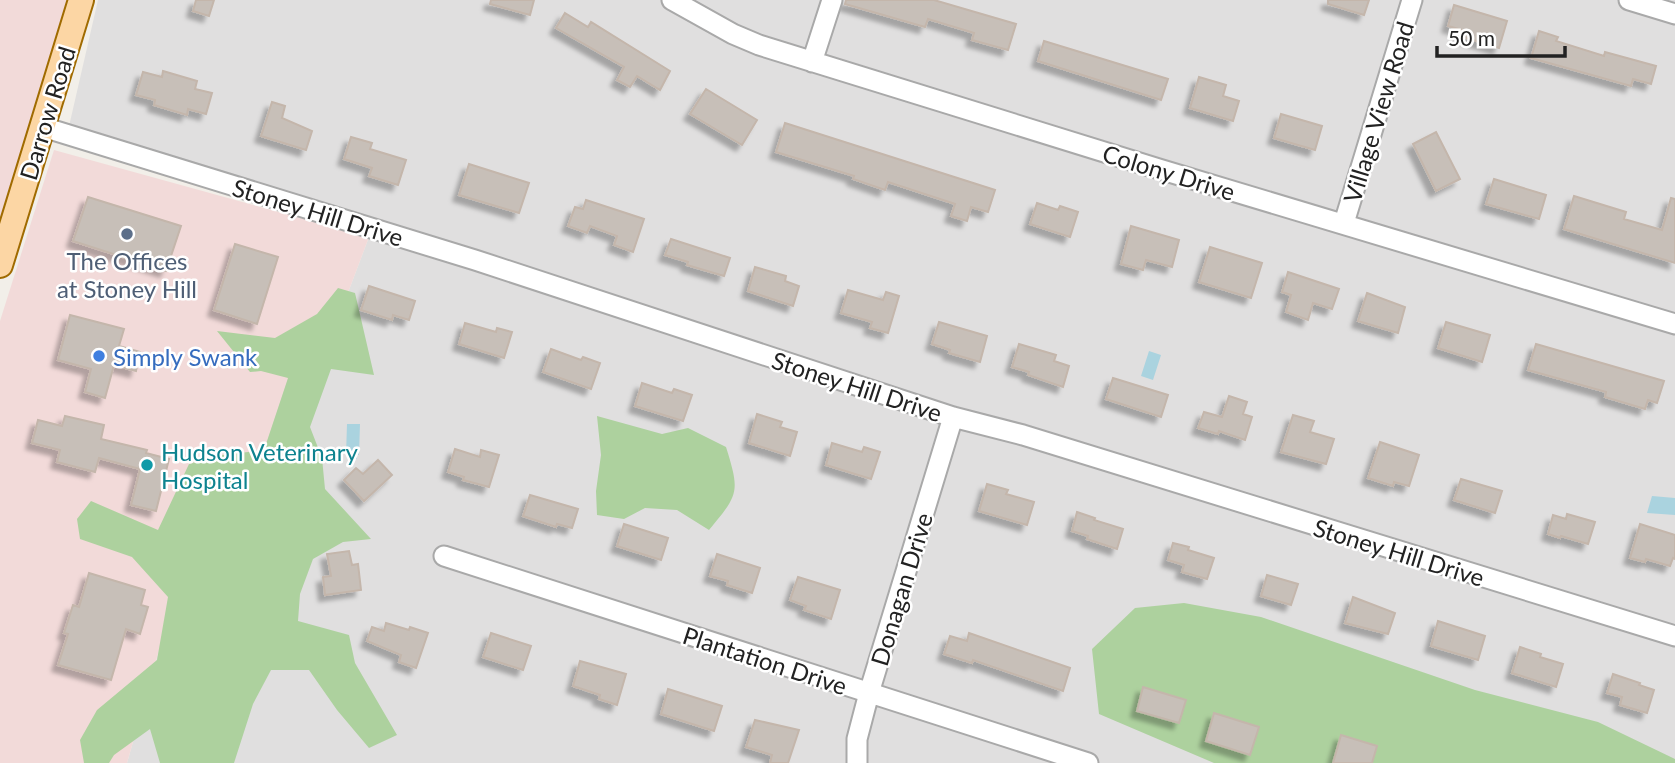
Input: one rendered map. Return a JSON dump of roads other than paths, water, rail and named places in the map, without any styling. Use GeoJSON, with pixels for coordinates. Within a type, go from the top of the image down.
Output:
{"type":"FeatureCollection","features":[{"type":"Feature","properties":{"kind":"main road","name":"Darrow Road"},"geometry":{"type":"LineString","coordinates":[[0,265],[81,0]]}},
{"type":"Feature","properties":{"kind":"street","name":"Colony Drive"},"geometry":{"type":"LineString","coordinates":[[672,0],[733,34],[759,45],[1675,324]]}},
{"type":"Feature","properties":{"kind":"street"},"geometry":{"type":"LineString","coordinates":[[812,62],[832,0]]}},
{"type":"Feature","properties":{"kind":"street","name":"Village View Road"},"geometry":{"type":"LineString","coordinates":[[1344,223],[1412,0]]}},
{"type":"Feature","properties":{"kind":"street"},"geometry":{"type":"LineString","coordinates":[[1629,0],[1675,14]]}},
{"type":"Feature","properties":{"kind":"street","name":"Stoney Hill Drive"},"geometry":{"type":"LineString","coordinates":[[43,127],[475,260],[953,417],[1023,435],[1675,636]]}},
{"type":"Feature","properties":{"kind":"street","name":"Donagan Drive"},"geometry":{"type":"LineString","coordinates":[[857,763],[858,739],[869,693],[953,417]]}},
{"type":"Feature","properties":{"kind":"street","name":"Plantation Drive"},"geometry":{"type":"LineString","coordinates":[[444,556],[1088,763]]}},
{"type":"Feature","properties":{"kind":"water"},"geometry":{"type":"Polygon","coordinates":[[[1149,351],[1161,355],[1153,380],[1141,376],[1149,351]]]}},
{"type":"Feature","properties":{"kind":"water"},"geometry":{"type":"Polygon","coordinates":[[[347,424],[360,424],[357,459],[349,459],[349,455],[346,455],[347,424]]]}},
{"type":"Feature","properties":{"kind":"water"},"geometry":{"type":"Polygon","coordinates":[[[1652,496],[1675,498],[1675,515],[1647,513],[1652,496]]]}},
{"type":"Feature","properties":{"kind":"place","name":"The Offices at Stoney Hill"},"geometry":{"type":"Point","coordinates":[127,234]}},
{"type":"Feature","properties":{"kind":"place","name":"Simply Swank"},"geometry":{"type":"Point","coordinates":[99,356]}},
{"type":"Feature","properties":{"kind":"place","name":"Hudson Veterinary Hospital"},"geometry":{"type":"Point","coordinates":[147,465]}}]}
